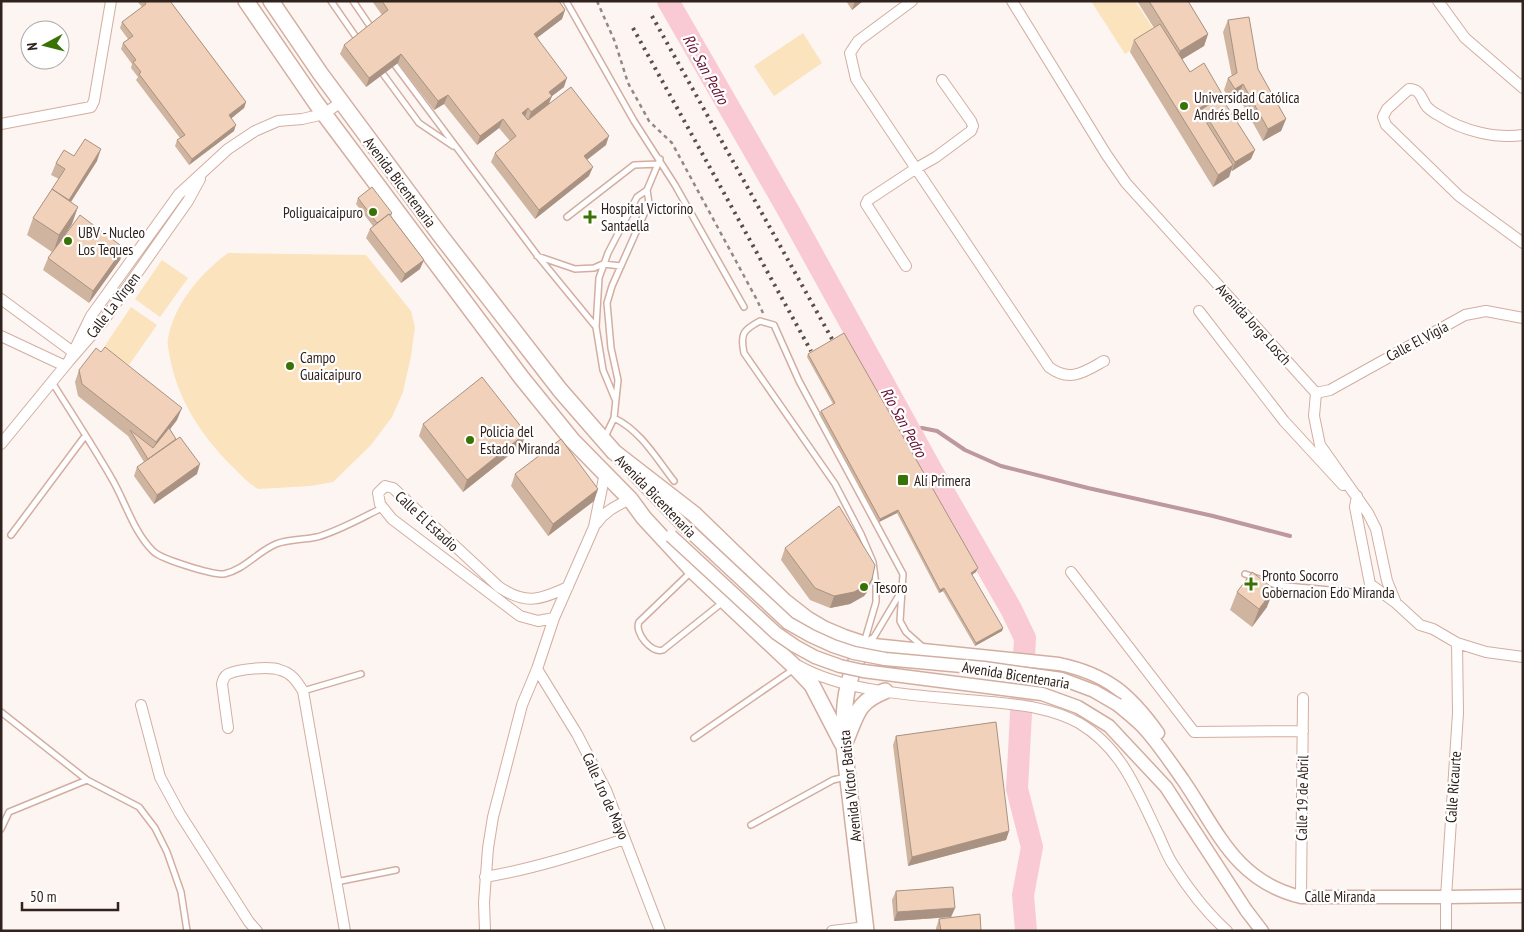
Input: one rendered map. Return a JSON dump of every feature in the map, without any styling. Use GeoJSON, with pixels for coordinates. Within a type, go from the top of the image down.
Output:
{"type":"FeatureCollection","features":[{"type":"Feature","properties":{"kind":"main road","name":"Avenida Bicentenaria"},"geometry":{"type":"LineString","coordinates":[[246,1],[324,114],[521,377],[572,440],[631,500]]}},
{"type":"Feature","properties":{"kind":"main road","name":"Avenida Bicentenaria"},"geometry":{"type":"LineString","coordinates":[[271,1],[341,102],[434,228],[560,390],[614,452]]}},
{"type":"Feature","properties":{"kind":"main road"},"geometry":{"type":"LineString","coordinates":[[614,452],[694,514],[784,601],[807,619],[843,637],[864,644]]}},
{"type":"Feature","properties":{"kind":"main road"},"geometry":{"type":"LineString","coordinates":[[631,500],[644,518],[693,571],[792,663],[812,685],[844,746]]}},
{"type":"Feature","properties":{"kind":"main road","name":"Avenida Víctor Batista"},"geometry":{"type":"LineString","coordinates":[[864,644],[847,684],[844,746],[866,929]]}},
{"type":"Feature","properties":{"kind":"main road"},"geometry":{"type":"LineString","coordinates":[[844,746],[861,706],[871,696],[885,691]]}},
{"type":"Feature","properties":{"kind":"street"},"geometry":{"type":"LineString","coordinates":[[1,124],[91,107],[94,101],[112,1]]}},
{"type":"Feature","properties":{"kind":"street"},"geometry":{"type":"LineString","coordinates":[[912,1],[858,41],[850,53],[856,79],[1049,367],[1057,373],[1067,376],[1081,373],[1104,361]]}},
{"type":"Feature","properties":{"kind":"street","name":"Avenida Jorge Losch"},"geometry":{"type":"LineString","coordinates":[[1012,1],[1106,154],[1126,183],[1316,393]]}},
{"type":"Feature","properties":{"kind":"street"},"geometry":{"type":"LineString","coordinates":[[1438,1],[1465,38],[1523,88]]}},
{"type":"Feature","properties":{"kind":"street"},"geometry":{"type":"LineString","coordinates":[[906,266],[866,204],[868,200],[915,169],[936,158],[971,131],[973,126],[942,80]]}},
{"type":"Feature","properties":{"kind":"street"},"geometry":{"type":"LineString","coordinates":[[1523,135],[1495,136],[1460,126],[1440,117],[1427,107],[1414,89],[1409,89],[1387,109],[1383,117],[1386,125],[1459,196],[1523,243]]}},
{"type":"Feature","properties":{"kind":"street","name":"Calle La Virgen"},"geometry":{"type":"LineString","coordinates":[[69,360],[91,316],[179,194],[228,150],[255,131],[278,121],[302,119],[324,114],[341,102]]}},
{"type":"Feature","properties":{"kind":"street","name":"Calle La Virgen"},"geometry":{"type":"LineString","coordinates":[[1,444],[69,360],[102,323],[188,201],[204,172]]}},
{"type":"Feature","properties":{"kind":"street"},"geometry":{"type":"LineString","coordinates":[[152,231],[162,238]]}},
{"type":"Feature","properties":{"kind":"street"},"geometry":{"type":"LineString","coordinates":[[106,295],[116,302]]}},
{"type":"Feature","properties":{"kind":"street"},"geometry":{"type":"LineString","coordinates":[[1,299],[69,360]]}},
{"type":"Feature","properties":{"kind":"street","name":"Calle El Vigía"},"geometry":{"type":"LineString","coordinates":[[1316,393],[1330,390],[1465,316],[1486,310],[1523,318]]}},
{"type":"Feature","properties":{"kind":"street"},"geometry":{"type":"LineString","coordinates":[[1199,311],[1284,421],[1344,486],[1355,492]]}},
{"type":"Feature","properties":{"kind":"street"},"geometry":{"type":"LineString","coordinates":[[1,336],[69,360]]}},
{"type":"Feature","properties":{"kind":"street"},"geometry":{"type":"LineString","coordinates":[[1316,393],[1314,416],[1320,445],[1355,492],[1376,529],[1386,581],[1396,603]]}},
{"type":"Feature","properties":{"kind":"street","name":"Avenida Bicentenaria"},"geometry":{"type":"LineString","coordinates":[[614,452],[683,525],[788,623],[811,636],[854,653],[885,659],[984,668],[1062,679],[1094,691],[1118,705],[1142,725],[1182,780]]}},
{"type":"Feature","properties":{"kind":"street"},"geometry":{"type":"LineString","coordinates":[[486,931],[484,902],[488,848],[522,705],[537,669],[554,618],[594,526],[605,473]]}},
{"type":"Feature","properties":{"kind":"street","name":"Calle El Estadio"},"geometry":{"type":"LineString","coordinates":[[554,618],[538,621],[520,616],[392,519],[382,508],[378,493],[386,486],[389,486],[499,587],[518,598],[530,599],[549,596],[568,587]]}},
{"type":"Feature","properties":{"kind":"street"},"geometry":{"type":"LineString","coordinates":[[1355,492],[1355,507],[1370,584],[1396,603],[1420,625],[1433,629],[1457,643],[1486,652],[1523,657]]}},
{"type":"Feature","properties":{"kind":"street"},"geometry":{"type":"LineString","coordinates":[[594,526],[611,509],[631,500]]}},
{"type":"Feature","properties":{"kind":"street","name":"Avenida Bicentenaria"},"geometry":{"type":"LineString","coordinates":[[631,500],[776,633],[815,658],[863,672],[1042,694],[1078,707],[1109,726],[1166,787],[1246,910],[1262,931]]}},
{"type":"Feature","properties":{"kind":"street"},"geometry":{"type":"LineString","coordinates":[[1071,572],[1194,732],[1303,731]]}},
{"type":"Feature","properties":{"kind":"street","name":"Calle Ricaurte"},"geometry":{"type":"LineString","coordinates":[[1446,931],[1446,898],[1458,713],[1457,643]]}},
{"type":"Feature","properties":{"kind":"street"},"geometry":{"type":"LineString","coordinates":[[864,644],[1059,664],[1080,669],[1104,679],[1124,694],[1145,715],[1164,741],[1182,780]]}},
{"type":"Feature","properties":{"kind":"street"},"geometry":{"type":"LineString","coordinates":[[792,663],[821,677],[847,684],[885,691],[1044,709],[1079,723],[1097,736],[1115,754],[1128,771],[1172,862],[1198,899],[1227,931]]}},
{"type":"Feature","properties":{"kind":"street"},"geometry":{"type":"LineString","coordinates":[[228,728],[222,684],[228,674],[260,668],[280,670],[295,678],[303,691],[345,931]]}},
{"type":"Feature","properties":{"kind":"street","name":"Calle 1ro de Mayo"},"geometry":{"type":"LineString","coordinates":[[537,669],[577,734],[606,790],[660,931]]}},
{"type":"Feature","properties":{"kind":"street","name":"Calle 19 de Abril"},"geometry":{"type":"LineString","coordinates":[[1301,897],[1303,698]]}},
{"type":"Feature","properties":{"kind":"street"},"geometry":{"type":"LineString","coordinates":[[141,705],[160,778],[185,822],[249,922],[257,931]]}},
{"type":"Feature","properties":{"kind":"street","name":"Calle Miranda"},"geometry":{"type":"LineString","coordinates":[[1182,780],[1225,847],[1245,869],[1265,884],[1284,893],[1301,897],[1446,898],[1523,896]]}},
{"type":"Feature","properties":{"kind":"street"},"geometry":{"type":"LineString","coordinates":[[485,878],[569,857],[625,840]]}},
{"type":"Feature","properties":{"kind":"street"},"geometry":{"type":"LineString","coordinates":[[832,931],[866,929]]}},
{"type":"Feature","properties":{"kind":"lane"},"geometry":{"type":"LineString","coordinates":[[331,1],[358,40]]}},
{"type":"Feature","properties":{"kind":"lane"},"geometry":{"type":"LineString","coordinates":[[353,1],[372,30]]}},
{"type":"Feature","properties":{"kind":"lane"},"geometry":{"type":"LineString","coordinates":[[566,1],[634,121],[744,307]]}},
{"type":"Feature","properties":{"kind":"lane"},"geometry":{"type":"LineString","coordinates":[[395,65],[537,255],[596,327]]}},
{"type":"Feature","properties":{"kind":"lane"},"geometry":{"type":"LineString","coordinates":[[383,74],[419,123],[458,149]]}},
{"type":"Feature","properties":{"kind":"lane"},"geometry":{"type":"LineString","coordinates":[[603,440],[614,418],[618,380],[611,348],[607,303],[612,286],[649,203],[648,190],[659,162]]}},
{"type":"Feature","properties":{"kind":"lane"},"geometry":{"type":"LineString","coordinates":[[566,218],[634,165],[659,162]]}},
{"type":"Feature","properties":{"kind":"lane"},"geometry":{"type":"LineString","coordinates":[[615,400],[602,370],[596,327],[597,294],[603,264],[637,197],[648,190]]}},
{"type":"Feature","properties":{"kind":"lane"},"geometry":{"type":"LineString","coordinates":[[537,255],[575,268],[594,268],[603,264],[622,266]]}},
{"type":"Feature","properties":{"kind":"lane"},"geometry":{"type":"LineString","coordinates":[[864,644],[876,602],[873,562],[835,484],[744,353],[741,340],[746,329],[760,322],[774,325],[799,381],[903,574],[900,621],[906,632],[926,650]]}},
{"type":"Feature","properties":{"kind":"lane"},"geometry":{"type":"LineString","coordinates":[[52,381],[113,480],[138,530],[151,550],[162,557],[214,574],[236,570],[262,551],[276,544],[329,533],[382,508]]}},
{"type":"Feature","properties":{"kind":"lane"},"geometry":{"type":"LineString","coordinates":[[614,418],[625,423],[642,438],[674,481]]}},
{"type":"Feature","properties":{"kind":"lane"},"geometry":{"type":"LineString","coordinates":[[11,535],[85,436]]}},
{"type":"Feature","properties":{"kind":"lane"},"geometry":{"type":"LineString","coordinates":[[693,571],[639,622],[637,626],[638,631],[653,650],[663,650],[724,601]]}},
{"type":"Feature","properties":{"kind":"lane"},"geometry":{"type":"LineString","coordinates":[[1245,574],[1276,585],[1351,592],[1381,592]]}},
{"type":"Feature","properties":{"kind":"lane"},"geometry":{"type":"LineString","coordinates":[[864,644],[874,637],[903,588]]}},
{"type":"Feature","properties":{"kind":"lane"},"geometry":{"type":"LineString","coordinates":[[694,738],[792,663]]}},
{"type":"Feature","properties":{"kind":"lane"},"geometry":{"type":"LineString","coordinates":[[303,691],[361,674]]}},
{"type":"Feature","properties":{"kind":"lane"},"geometry":{"type":"LineString","coordinates":[[1,712],[87,780],[138,808],[154,828],[167,852],[181,892],[187,931]]}},
{"type":"Feature","properties":{"kind":"lane"},"geometry":{"type":"LineString","coordinates":[[751,826],[833,780],[847,777]]}},
{"type":"Feature","properties":{"kind":"lane"},"geometry":{"type":"LineString","coordinates":[[1,829],[9,812],[87,780]]}},
{"type":"Feature","properties":{"kind":"lane"},"geometry":{"type":"LineString","coordinates":[[336,882],[396,870]]}},
{"type":"Feature","properties":{"kind":"path"},"geometry":{"type":"LineString","coordinates":[[597,1],[628,83],[649,121],[672,144],[757,300],[763,313],[760,322]]}},
{"type":"Feature","properties":{"kind":"shaded area"},"geometry":{"type":"Polygon","coordinates":[[[1091,1],[1135,1],[1156,33],[1125,54],[1091,1]]]}},
{"type":"Feature","properties":{"kind":"shaded area"},"geometry":{"type":"Polygon","coordinates":[[[803,33],[822,63],[774,96],[754,66],[803,33]]]}},
{"type":"Feature","properties":{"kind":"shaded area","name":"Campo Guaicaipuro"},"geometry":{"type":"Polygon","coordinates":[[[228,253],[366,255],[411,311],[415,327],[411,356],[403,392],[392,417],[371,445],[333,482],[310,486],[258,489],[221,455],[201,430],[185,403],[174,374],[169,351],[168,341],[171,326],[182,302],[198,280],[228,253]]]}},
{"type":"Feature","properties":{"kind":"shaded area"},"geometry":{"type":"Polygon","coordinates":[[[162,260],[188,278],[160,317],[135,299],[162,260]]]}},
{"type":"Feature","properties":{"kind":"shaded area"},"geometry":{"type":"Polygon","coordinates":[[[131,307],[157,325],[129,365],[104,347],[131,307]]]}},
{"type":"Feature","properties":{"kind":"building"},"geometry":{"type":"Polygon","coordinates":[[[144,1],[170,1],[246,102],[229,115],[236,125],[192,159],[177,140],[185,135],[139,74],[141,72],[133,62],[136,60],[123,43],[133,36],[122,22],[146,4],[144,1]]]}},
{"type":"Feature","properties":{"kind":"building"},"geometry":{"type":"Polygon","coordinates":[[[382,1],[559,1],[565,10],[534,34],[567,78],[549,92],[552,96],[531,112],[528,108],[522,113],[528,120],[571,87],[609,136],[584,156],[593,167],[539,210],[495,153],[516,136],[503,119],[480,136],[448,95],[438,101],[401,54],[369,78],[344,45],[388,10],[382,1]]]}},
{"type":"Feature","properties":{"kind":"building"},"geometry":{"type":"Polygon","coordinates":[[[1149,1],[1188,1],[1208,34],[1180,51],[1149,1]]]}},
{"type":"Feature","properties":{"kind":"building"},"geometry":{"type":"Polygon","coordinates":[[[1249,17],[1258,69],[1286,119],[1268,129],[1243,84],[1235,89],[1228,78],[1237,73],[1228,20],[1249,17]]]}},
{"type":"Feature","properties":{"kind":"building"},"geometry":{"type":"Polygon","coordinates":[[[1160,24],[1190,72],[1204,63],[1222,94],[1198,109],[1233,165],[1218,175],[1134,40],[1160,24]]]}},
{"type":"Feature","properties":{"kind":"building"},"geometry":{"type":"Polygon","coordinates":[[[1221,97],[1255,150],[1235,162],[1202,109],[1221,97]]]}},
{"type":"Feature","properties":{"kind":"building"},"geometry":{"type":"Polygon","coordinates":[[[85,139],[101,149],[69,200],[52,189],[65,169],[56,163],[64,150],[74,156],[85,139]]]}},
{"type":"Feature","properties":{"kind":"building","name":"Poliguaicaipuro"},"geometry":{"type":"Polygon","coordinates":[[[372,187],[392,213],[377,223],[358,198],[372,187]]]}},
{"type":"Feature","properties":{"kind":"building"},"geometry":{"type":"Polygon","coordinates":[[[52,189],[78,207],[59,235],[33,218],[52,189]]]}},
{"type":"Feature","properties":{"kind":"building"},"geometry":{"type":"Polygon","coordinates":[[[389,214],[424,260],[405,274],[370,229],[389,214]]]}},
{"type":"Feature","properties":{"kind":"building"},"geometry":{"type":"Polygon","coordinates":[[[80,215],[124,248],[93,291],[48,258],[80,215]]]}},
{"type":"Feature","properties":{"kind":"building"},"geometry":{"type":"Polygon","coordinates":[[[844,333],[978,568],[971,573],[1003,628],[976,643],[944,588],[940,590],[898,510],[880,519],[821,411],[835,403],[808,354],[844,333]]]}},
{"type":"Feature","properties":{"kind":"building"},"geometry":{"type":"Polygon","coordinates":[[[105,347],[182,408],[156,442],[82,384],[79,370],[96,348],[101,352],[105,347]]]}},
{"type":"Feature","properties":{"kind":"building","name":"Policia del Estado Miranda"},"geometry":{"type":"Polygon","coordinates":[[[482,377],[526,433],[467,480],[423,424],[482,377]]]}},
{"type":"Feature","properties":{"kind":"building"},"geometry":{"type":"Polygon","coordinates":[[[169,428],[176,439],[148,459],[130,430],[153,448],[169,428]]]}},
{"type":"Feature","properties":{"kind":"building"},"geometry":{"type":"Polygon","coordinates":[[[180,437],[200,464],[157,495],[137,467],[180,437]]]}},
{"type":"Feature","properties":{"kind":"building"},"geometry":{"type":"Polygon","coordinates":[[[561,439],[598,489],[553,524],[515,474],[561,439]]]}},
{"type":"Feature","properties":{"kind":"building"},"geometry":{"type":"Polygon","coordinates":[[[839,506],[875,565],[869,584],[854,592],[834,596],[815,588],[785,548],[839,506]]]}},
{"type":"Feature","properties":{"kind":"building"},"geometry":{"type":"Polygon","coordinates":[[[1252,572],[1274,589],[1259,609],[1237,592],[1252,572]]]}},
{"type":"Feature","properties":{"kind":"building"},"geometry":{"type":"Polygon","coordinates":[[[996,722],[1009,831],[912,857],[896,736],[996,722]]]}},
{"type":"Feature","properties":{"kind":"building"},"geometry":{"type":"Polygon","coordinates":[[[953,887],[955,908],[897,912],[896,891],[953,887]]]}},
{"type":"Feature","properties":{"kind":"building"},"geometry":{"type":"Polygon","coordinates":[[[980,914],[981,931],[941,931],[939,919],[980,914]]]}},
{"type":"Feature","properties":{"kind":"waterway","name":"Río San Pedro"},"geometry":{"type":"LineString","coordinates":[[668,1],[788,210],[942,489],[1011,609],[1025,638],[1017,789],[1032,847],[1023,895],[1026,931]]}},
{"type":"Feature","properties":{"kind":"waterway"},"geometry":{"type":"LineString","coordinates":[[909,430],[922,428],[937,431],[965,450],[1001,466],[1290,536]]}},
{"type":"Feature","properties":{"kind":"railway"},"geometry":{"type":"LineString","coordinates":[[652,16],[832,339]]}},
{"type":"Feature","properties":{"kind":"railway"},"geometry":{"type":"LineString","coordinates":[[633,28],[811,351]]}},
{"type":"Feature","properties":{"kind":"place","name":"Universidad Católica Andrés Bello"},"geometry":{"type":"Point","coordinates":[1184,106]}},
{"type":"Feature","properties":{"kind":"place","name":"Poliguaicaipuro"},"geometry":{"type":"Point","coordinates":[373,212]}},
{"type":"Feature","properties":{"kind":"place","name":"Hospital Victorino Santaella"},"geometry":{"type":"Point","coordinates":[590,217]}},
{"type":"Feature","properties":{"kind":"place","name":"UBV - Nucleo Los Teques"},"geometry":{"type":"Point","coordinates":[68,241]}},
{"type":"Feature","properties":{"kind":"place","name":"Campo Guaicaipuro"},"geometry":{"type":"Point","coordinates":[290,366]}},
{"type":"Feature","properties":{"kind":"place","name":"Policia del Estado Miranda"},"geometry":{"type":"Point","coordinates":[470,440]}},
{"type":"Feature","properties":{"kind":"place","name":"Alí Primera"},"geometry":{"type":"Point","coordinates":[903,480]}},
{"type":"Feature","properties":{"kind":"place","name":"Pronto Socorro Gobernacion Edo Miranda"},"geometry":{"type":"Point","coordinates":[1251,584]}},
{"type":"Feature","properties":{"kind":"place","name":"Tesoro"},"geometry":{"type":"Point","coordinates":[864,587]}}]}
